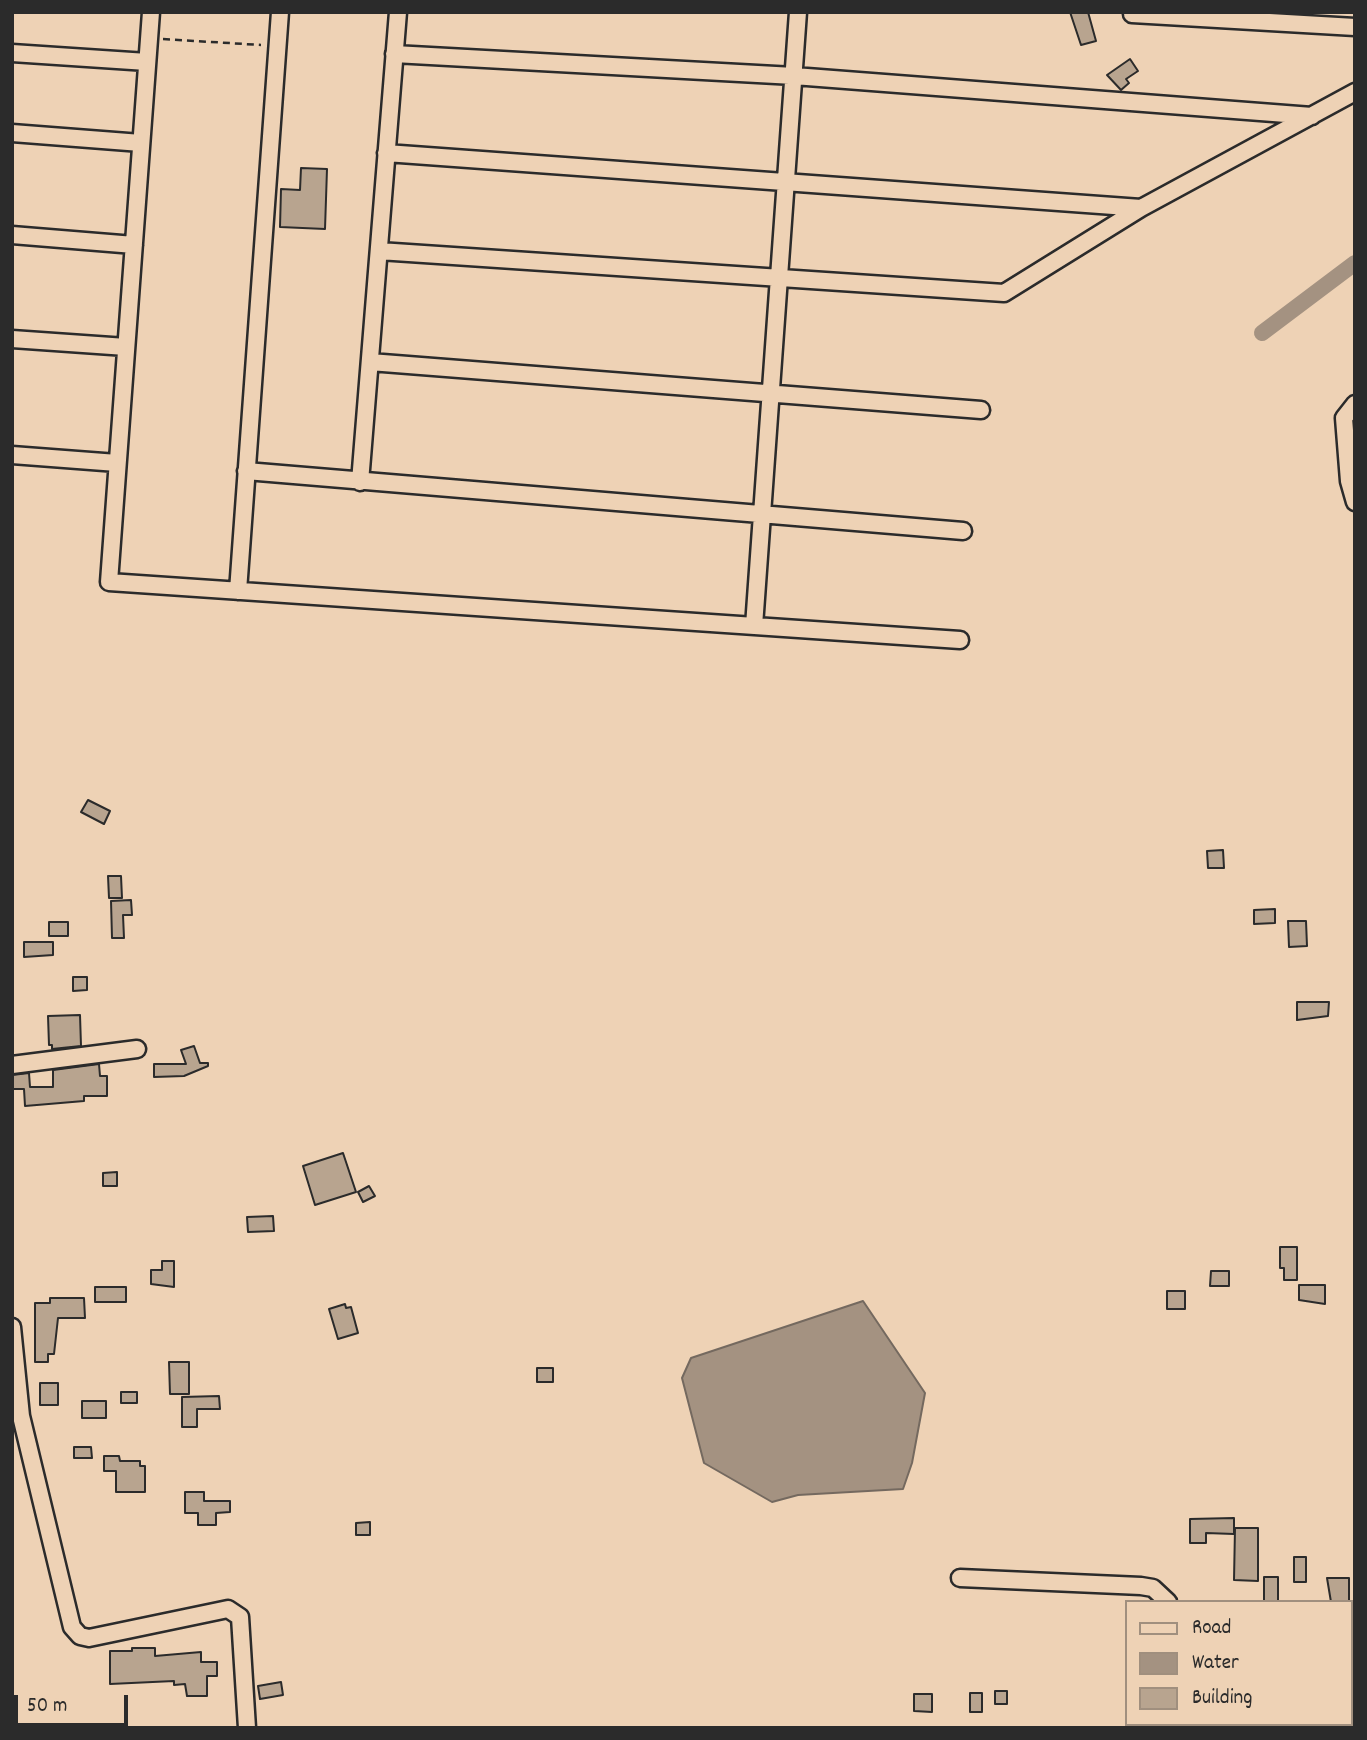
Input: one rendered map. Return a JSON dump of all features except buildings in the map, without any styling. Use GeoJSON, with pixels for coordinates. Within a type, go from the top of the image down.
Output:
{"type":"FeatureCollection","features":[{"type":"Feature","properties":{"kind":"street"},"geometry":{"type":"LineString","coordinates":[[151,12],[109,582],[960,640]]}},
{"type":"Feature","properties":{"kind":"street"},"geometry":{"type":"LineString","coordinates":[[238,590],[280,12]]}},
{"type":"Feature","properties":{"kind":"street"},"geometry":{"type":"LineString","coordinates":[[360,482],[398,12]]}},
{"type":"Feature","properties":{"kind":"street"},"geometry":{"type":"LineString","coordinates":[[754,626],[798,12]]}},
{"type":"Feature","properties":{"kind":"street"},"geometry":{"type":"LineString","coordinates":[[1132,14],[1355,27]]}},
{"type":"Feature","properties":{"kind":"street"},"geometry":{"type":"LineString","coordinates":[[12,53],[147,62]]}},
{"type":"Feature","properties":{"kind":"street"},"geometry":{"type":"LineString","coordinates":[[394,54],[794,76],[1312,116]]}},
{"type":"Feature","properties":{"kind":"street"},"geometry":{"type":"LineString","coordinates":[[379,251],[1004,293],[1141,208],[1355,92]]}},
{"type":"Feature","properties":{"kind":"street"},"geometry":{"type":"LineString","coordinates":[[12,134],[141,143]]}},
{"type":"Feature","properties":{"kind":"street"},"geometry":{"type":"LineString","coordinates":[[386,153],[786,180],[1141,208]]}},
{"type":"Feature","properties":{"kind":"street"},"geometry":{"type":"LineString","coordinates":[[12,235],[134,245]]}},
{"type":"Feature","properties":{"kind":"street"},"geometry":{"type":"LineString","coordinates":[[12,339],[126,347]]}},
{"type":"Feature","properties":{"kind":"street"},"geometry":{"type":"LineString","coordinates":[[370,362],[771,396],[981,410]]}},
{"type":"Feature","properties":{"kind":"street"},"geometry":{"type":"LineString","coordinates":[[1355,404],[1344,418],[1349,481],[1355,502]]}},
{"type":"Feature","properties":{"kind":"street"},"geometry":{"type":"LineString","coordinates":[[12,455],[117,463]]}},
{"type":"Feature","properties":{"kind":"street"},"geometry":{"type":"LineString","coordinates":[[246,471],[963,531]]}},
{"type":"Feature","properties":{"kind":"street"},"geometry":{"type":"LineString","coordinates":[[12,1065],[137,1049]]}},
{"type":"Feature","properties":{"kind":"street"},"geometry":{"type":"LineString","coordinates":[[12,1328],[22,1416],[72,1627],[80,1636],[89,1638],[228,1609],[236,1612],[240,1617],[247,1728]]}},
{"type":"Feature","properties":{"kind":"street"},"geometry":{"type":"LineString","coordinates":[[960,1578],[1141,1586],[1153,1588],[1166,1600]]}},
{"type":"Feature","properties":{"kind":"path"},"geometry":{"type":"LineString","coordinates":[[149,38],[278,46]]}},
{"type":"Feature","properties":{"kind":"water"},"geometry":{"type":"Polygon","coordinates":[[[863,1301],[925,1393],[912,1463],[903,1489],[798,1495],[772,1502],[704,1463],[682,1378],[691,1358],[863,1301]]]}},
{"type":"Feature","properties":{"kind":"waterway"},"geometry":{"type":"LineString","coordinates":[[1262,333],[1355,263]]}}]}
